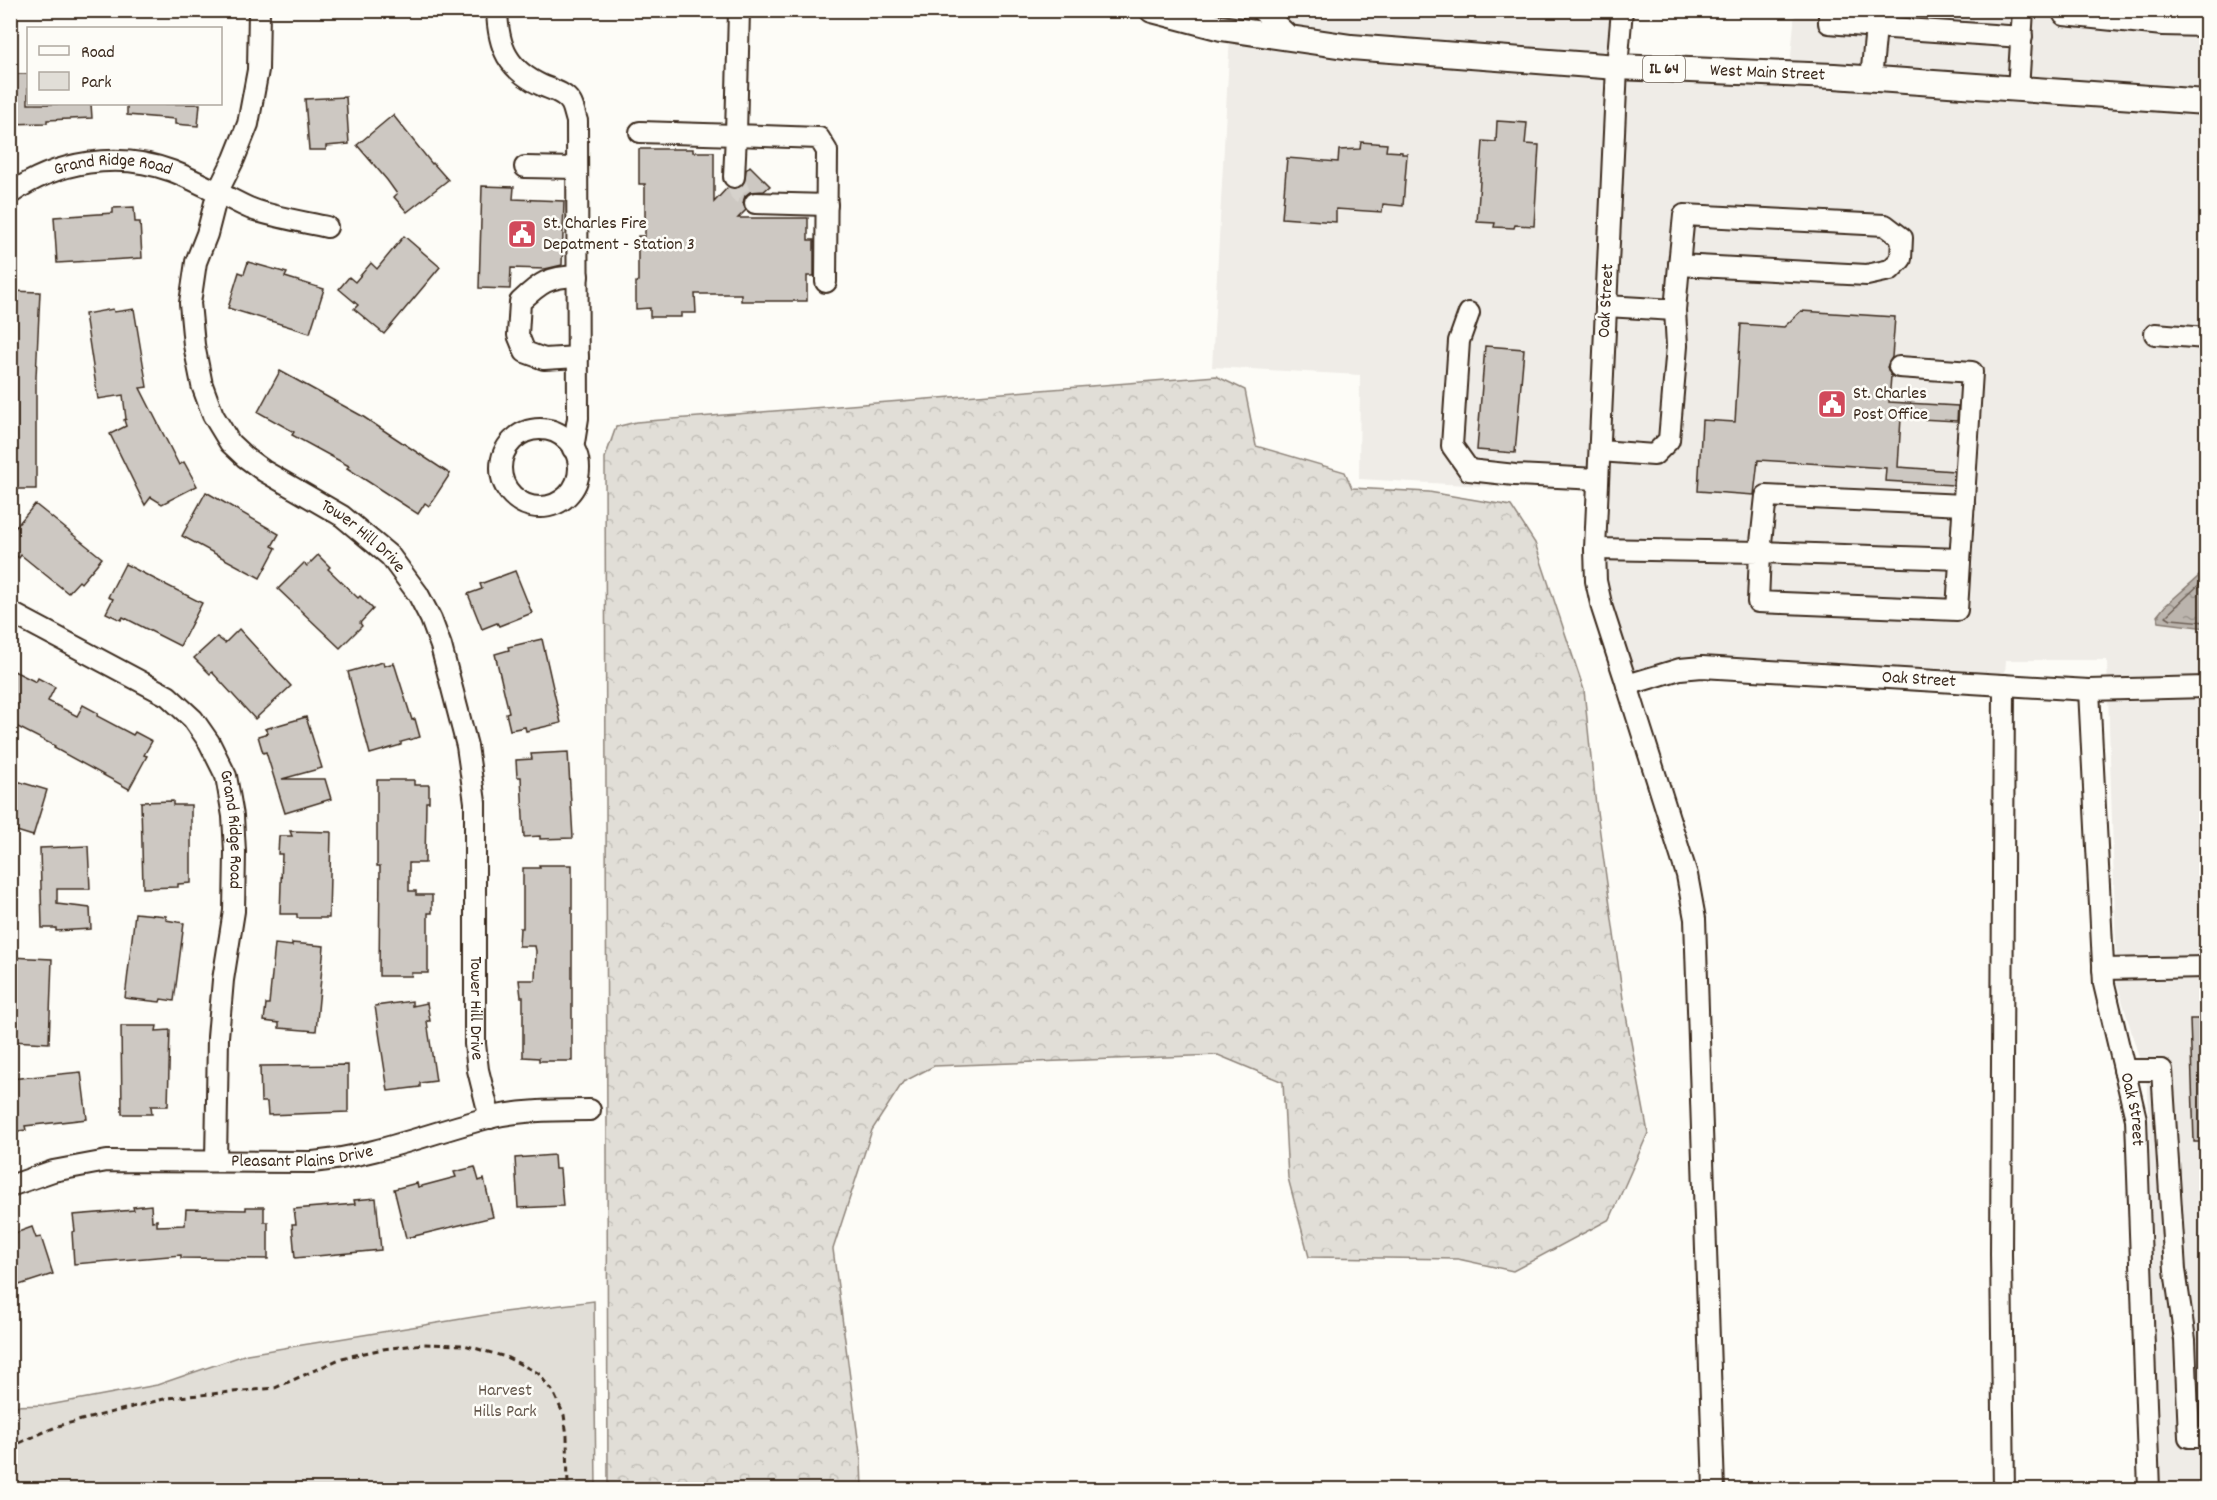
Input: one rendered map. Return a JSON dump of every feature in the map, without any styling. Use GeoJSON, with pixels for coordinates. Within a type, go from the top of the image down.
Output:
{"type":"FeatureCollection","features":[{"type":"Feature","properties":{"kind":"main road","name":"West Main Street"},"geometry":{"type":"LineString","coordinates":[[1152,10],[1221,28],[1351,47],[1617,68],[1871,79],[2206,102]]}},
{"type":"Feature","properties":{"kind":"street","name":"Tower Hill Drive"},"geometry":{"type":"LineString","coordinates":[[259,10],[258,70],[254,96],[244,133],[218,191],[207,234],[196,262],[190,303],[194,345],[202,385],[213,415],[230,443],[264,471],[342,516],[390,556],[418,594],[431,619],[441,646],[467,746],[475,802],[475,1044],[478,1070],[490,1118]]}},
{"type":"Feature","properties":{"kind":"street"},"geometry":{"type":"LineString","coordinates":[[497,10],[497,27],[501,44],[514,68],[530,80],[561,93],[571,103],[577,122],[578,418],[573,449]]}},
{"type":"Feature","properties":{"kind":"street"},"geometry":{"type":"LineString","coordinates":[[734,177],[739,10]]}},
{"type":"Feature","properties":{"kind":"street"},"geometry":{"type":"LineString","coordinates":[[1261,10],[1291,38]]}},
{"type":"Feature","properties":{"kind":"street","name":"Oak Street"},"geometry":{"type":"LineString","coordinates":[[1622,10],[1617,68],[1595,549],[1596,581],[1602,608],[1627,685],[1680,669],[1702,667],[2089,690],[2104,984],[2136,1119],[2149,1490]]}},
{"type":"Feature","properties":{"kind":"street"},"geometry":{"type":"LineString","coordinates":[[1830,10],[1829,23],[2022,37]]}},
{"type":"Feature","properties":{"kind":"street"},"geometry":{"type":"LineString","coordinates":[[2018,90],[2024,10]]}},
{"type":"Feature","properties":{"kind":"street"},"geometry":{"type":"LineString","coordinates":[[2064,10],[2064,15],[2163,18],[2206,26]]}},
{"type":"Feature","properties":{"kind":"street"},"geometry":{"type":"LineString","coordinates":[[1871,79],[1876,27]]}},
{"type":"Feature","properties":{"kind":"street"},"geometry":{"type":"LineString","coordinates":[[640,132],[819,138],[827,151],[826,282]]}},
{"type":"Feature","properties":{"kind":"street","name":"Grand Ridge Road"},"geometry":{"type":"LineString","coordinates":[[10,194],[24,184],[58,169],[96,161],[112,161],[162,167],[218,191],[249,208],[327,227]]}},
{"type":"Feature","properties":{"kind":"street"},"geometry":{"type":"LineString","coordinates":[[525,167],[577,168]]}},
{"type":"Feature","properties":{"kind":"street"},"geometry":{"type":"LineString","coordinates":[[755,203],[827,205]]}},
{"type":"Feature","properties":{"kind":"street"},"geometry":{"type":"LineString","coordinates":[[1600,451],[1654,455],[1669,440],[1677,346],[1675,310],[1679,265],[1684,215],[1885,225],[1902,238],[1901,259],[1890,270],[1867,275],[1679,265]]}},
{"type":"Feature","properties":{"kind":"street"},"geometry":{"type":"LineString","coordinates":[[578,276],[554,277],[534,288],[520,302],[518,334],[525,352],[544,359],[578,357]]}},
{"type":"Feature","properties":{"kind":"street"},"geometry":{"type":"LineString","coordinates":[[1606,306],[1675,310]]}},
{"type":"Feature","properties":{"kind":"street"},"geometry":{"type":"LineString","coordinates":[[1469,312],[1459,341],[1452,446],[1469,470],[1598,479]]}},
{"type":"Feature","properties":{"kind":"street"},"geometry":{"type":"LineString","coordinates":[[2155,334],[2206,338]]}},
{"type":"Feature","properties":{"kind":"street"},"geometry":{"type":"LineString","coordinates":[[1899,368],[1972,372],[1964,505],[1957,610],[1758,602],[1766,496],[1964,505]]}},
{"type":"Feature","properties":{"kind":"street"},"geometry":{"type":"LineString","coordinates":[[1595,549],[1960,559]]}},
{"type":"Feature","properties":{"kind":"street","name":"Grand Ridge Road"},"geometry":{"type":"LineString","coordinates":[[10,612],[168,696],[199,727],[226,776],[231,796],[235,843],[234,910],[218,1037],[216,1161]]}},
{"type":"Feature","properties":{"kind":"street"},"geometry":{"type":"LineString","coordinates":[[1627,685],[1686,875],[1695,919],[1714,1490]]}},
{"type":"Feature","properties":{"kind":"street"},"geometry":{"type":"LineString","coordinates":[[2004,685],[2001,1254],[2004,1490]]}},
{"type":"Feature","properties":{"kind":"street"},"geometry":{"type":"LineString","coordinates":[[2089,690],[2206,687]]}},
{"type":"Feature","properties":{"kind":"street"},"geometry":{"type":"LineString","coordinates":[[2103,969],[2206,967]]}},
{"type":"Feature","properties":{"kind":"street"},"geometry":{"type":"LineString","coordinates":[[2124,1070],[2162,1070],[2175,1270],[2185,1340],[2189,1437],[2206,1437]]}},
{"type":"Feature","properties":{"kind":"street","name":"Pleasant Plains Drive"},"geometry":{"type":"LineString","coordinates":[[10,1186],[53,1171],[107,1161],[313,1162],[336,1160],[490,1118],[546,1110],[590,1110]]}},
{"type":"Feature","properties":{"kind":"path"},"geometry":{"type":"LineString","coordinates":[[10,1447],[58,1426],[168,1398],[275,1388],[342,1358],[383,1349],[423,1344],[464,1345],[506,1357],[538,1372],[553,1392],[564,1414],[567,1436],[568,1490]]}},
{"type":"Feature","properties":{"kind":"shaded area"},"geometry":{"type":"Polygon","coordinates":[[[1186,11],[1613,11],[1609,60],[1334,38],[1186,11]]]}},
{"type":"Feature","properties":{"kind":"shaded area"},"geometry":{"type":"Polygon","coordinates":[[[1795,11],[2206,11],[2206,95],[1790,68],[1795,11]]]}},
{"type":"Feature","properties":{"kind":"shaded area"},"geometry":{"type":"Polygon","coordinates":[[[1230,36],[1608,76],[1592,492],[1359,479],[1360,375],[1212,367],[1230,36]]]}},
{"type":"Feature","properties":{"kind":"shaded area"},"geometry":{"type":"Polygon","coordinates":[[[1627,78],[1936,93],[2206,112],[2206,1489],[2160,1489],[2148,1088],[2117,983],[2107,660],[2006,660],[2005,674],[1705,656],[1632,674],[1607,580],[1610,441],[1627,78]]]}},
{"type":"Feature","properties":{"kind":"green space"},"geometry":{"type":"Polygon","coordinates":[[[1216,376],[1245,390],[1256,446],[1345,472],[1352,488],[1429,492],[1511,506],[1535,543],[1584,690],[1595,797],[1623,999],[1648,1133],[1610,1219],[1513,1271],[1458,1259],[1309,1257],[1288,1178],[1283,1082],[1218,1055],[934,1066],[903,1082],[872,1130],[833,1249],[861,1461],[862,1489],[608,1489],[605,458],[616,427],[636,422],[1216,376]]]}},
{"type":"Feature","properties":{"kind":"green space","name":"Harvest Hills Park"},"geometry":{"type":"Polygon","coordinates":[[[594,1301],[596,1489],[11,1489],[11,1406],[49,1405],[157,1385],[247,1354],[504,1312],[594,1301]]]}},
{"type":"Feature","properties":{"kind":"water"},"geometry":{"type":"Polygon","coordinates":[[[2206,570],[2206,628],[2159,622],[2157,616],[2165,606],[2206,570]]]}},
{"type":"Feature","properties":{"kind":"building"},"geometry":{"type":"Polygon","coordinates":[[[10,74],[27,74],[27,105],[91,105],[92,118],[10,124],[10,74]]]}},
{"type":"Feature","properties":{"kind":"building"},"geometry":{"type":"Polygon","coordinates":[[[346,97],[349,144],[326,146],[326,150],[309,150],[305,99],[346,97]]]}},
{"type":"Feature","properties":{"kind":"building"},"geometry":{"type":"Polygon","coordinates":[[[127,105],[200,105],[198,126],[175,124],[175,119],[127,115],[127,105]]]}},
{"type":"Feature","properties":{"kind":"building"},"geometry":{"type":"Polygon","coordinates":[[[393,115],[432,164],[448,180],[407,212],[394,197],[397,194],[387,180],[357,145],[393,115]]]}},
{"type":"Feature","properties":{"kind":"building"},"geometry":{"type":"Polygon","coordinates":[[[1497,121],[1527,123],[1525,144],[1539,145],[1534,226],[1494,227],[1495,223],[1477,222],[1483,141],[1496,142],[1497,121]]]}},
{"type":"Feature","properties":{"kind":"building"},"geometry":{"type":"Polygon","coordinates":[[[1361,142],[1387,144],[1386,151],[1407,154],[1403,206],[1383,204],[1382,212],[1336,209],[1336,222],[1282,218],[1287,158],[1338,162],[1339,150],[1360,149],[1361,142]]]}},
{"type":"Feature","properties":{"kind":"building"},"geometry":{"type":"Polygon","coordinates":[[[639,149],[693,149],[693,152],[714,152],[714,202],[728,187],[739,188],[744,184],[746,170],[750,166],[770,186],[764,191],[750,192],[745,196],[743,203],[746,210],[738,218],[808,218],[808,240],[814,240],[814,276],[807,276],[807,301],[741,301],[741,294],[695,294],[696,313],[681,313],[681,317],[650,317],[650,308],[636,309],[638,236],[645,236],[645,184],[639,184],[639,149]]]}},
{"type":"Feature","properties":{"kind":"building","name":"St. Charles Fire Depatment - Station 3"},"geometry":{"type":"Polygon","coordinates":[[[482,186],[514,187],[513,199],[564,201],[562,265],[545,269],[511,268],[510,289],[479,288],[482,186]]]}},
{"type":"Feature","properties":{"kind":"building"},"geometry":{"type":"Polygon","coordinates":[[[134,207],[135,222],[140,222],[142,258],[57,263],[54,217],[113,213],[113,208],[134,207]]]}},
{"type":"Feature","properties":{"kind":"building"},"geometry":{"type":"Polygon","coordinates":[[[404,236],[440,267],[384,334],[354,309],[358,305],[339,289],[349,277],[355,282],[371,263],[377,269],[404,236]]]}},
{"type":"Feature","properties":{"kind":"building"},"geometry":{"type":"Polygon","coordinates":[[[248,262],[287,273],[285,277],[324,289],[310,333],[228,308],[239,272],[244,274],[248,262]]]}},
{"type":"Feature","properties":{"kind":"building"},"geometry":{"type":"Polygon","coordinates":[[[10,291],[40,292],[36,377],[36,489],[10,489],[10,291]]]}},
{"type":"Feature","properties":{"kind":"building"},"geometry":{"type":"Polygon","coordinates":[[[113,309],[114,312],[134,309],[147,387],[140,388],[179,465],[184,462],[197,486],[162,504],[151,497],[145,505],[110,434],[126,426],[123,395],[98,399],[85,314],[113,309]]]}},
{"type":"Feature","properties":{"kind":"building","name":"St. Charles Post Office"},"geometry":{"type":"Polygon","coordinates":[[[1801,311],[1895,317],[1892,357],[1887,367],[1891,376],[1889,402],[1958,406],[1957,421],[1901,418],[1898,467],[1954,471],[1953,485],[1885,481],[1886,468],[1758,460],[1754,495],[1698,491],[1702,420],[1735,422],[1741,324],[1784,327],[1801,311]]]}},
{"type":"Feature","properties":{"kind":"building"},"geometry":{"type":"Polygon","coordinates":[[[1485,346],[1524,349],[1515,453],[1477,450],[1485,346]]]}},
{"type":"Feature","properties":{"kind":"building"},"geometry":{"type":"Polygon","coordinates":[[[280,371],[362,416],[450,474],[429,506],[425,503],[418,514],[347,468],[349,466],[292,435],[294,432],[258,412],[280,371]]]}},
{"type":"Feature","properties":{"kind":"building"},"geometry":{"type":"Polygon","coordinates":[[[206,492],[279,534],[272,546],[276,548],[260,578],[182,536],[206,492]]]}},
{"type":"Feature","properties":{"kind":"building"},"geometry":{"type":"Polygon","coordinates":[[[35,504],[102,558],[81,583],[79,581],[68,593],[21,555],[19,558],[10,551],[10,534],[35,504]]]}},
{"type":"Feature","properties":{"kind":"building"},"geometry":{"type":"Polygon","coordinates":[[[318,555],[330,567],[328,569],[373,609],[360,623],[362,626],[340,648],[278,589],[304,563],[307,566],[318,555]]]}},
{"type":"Feature","properties":{"kind":"building"},"geometry":{"type":"Polygon","coordinates":[[[125,564],[202,603],[180,646],[123,617],[121,620],[106,613],[113,599],[108,597],[125,564]]]}},
{"type":"Feature","properties":{"kind":"building"},"geometry":{"type":"Polygon","coordinates":[[[515,571],[532,613],[499,626],[497,623],[482,629],[468,594],[482,589],[480,584],[515,571]]]}},
{"type":"Feature","properties":{"kind":"building"},"geometry":{"type":"Polygon","coordinates":[[[239,629],[291,686],[255,719],[212,672],[210,674],[194,658],[217,637],[225,643],[239,629]]]}},
{"type":"Feature","properties":{"kind":"building"},"geometry":{"type":"Polygon","coordinates":[[[542,639],[561,723],[526,731],[525,727],[510,730],[506,713],[509,712],[495,654],[509,650],[508,647],[542,639]]]}},
{"type":"Feature","properties":{"kind":"building"},"geometry":{"type":"Polygon","coordinates":[[[383,662],[384,666],[394,663],[412,720],[415,719],[420,737],[370,754],[348,672],[383,662]]]}},
{"type":"Feature","properties":{"kind":"building"},"geometry":{"type":"Polygon","coordinates":[[[10,669],[36,682],[38,678],[55,687],[48,701],[77,716],[83,705],[98,713],[97,716],[133,735],[135,732],[152,741],[144,755],[147,756],[129,789],[10,723],[10,669]]]}},
{"type":"Feature","properties":{"kind":"building"},"geometry":{"type":"Polygon","coordinates":[[[306,717],[322,768],[282,779],[325,779],[331,799],[285,813],[266,752],[263,753],[258,736],[268,733],[265,729],[306,717]]]}},
{"type":"Feature","properties":{"kind":"building"},"geometry":{"type":"Polygon","coordinates":[[[568,752],[573,838],[524,837],[521,777],[517,777],[516,760],[532,759],[531,754],[568,752]]]}},
{"type":"Feature","properties":{"kind":"building"},"geometry":{"type":"Polygon","coordinates":[[[10,779],[47,790],[33,836],[10,829],[10,779]]]}},
{"type":"Feature","properties":{"kind":"building"},"geometry":{"type":"Polygon","coordinates":[[[377,780],[414,780],[414,785],[429,785],[429,802],[426,802],[425,863],[409,863],[409,891],[416,891],[416,895],[432,895],[432,913],[428,913],[428,973],[411,973],[412,976],[379,976],[380,866],[377,866],[377,780]]]}},
{"type":"Feature","properties":{"kind":"building"},"geometry":{"type":"Polygon","coordinates":[[[173,801],[173,805],[191,805],[191,883],[178,884],[178,887],[143,888],[141,802],[173,801]]]}},
{"type":"Feature","properties":{"kind":"building"},"geometry":{"type":"Polygon","coordinates":[[[290,831],[331,832],[329,918],[297,918],[297,914],[280,914],[282,854],[278,854],[279,836],[292,836],[290,831]]]}},
{"type":"Feature","properties":{"kind":"building"},"geometry":{"type":"Polygon","coordinates":[[[88,846],[90,889],[57,889],[57,904],[90,908],[91,929],[56,931],[56,928],[42,928],[40,848],[88,846]]]}},
{"type":"Feature","properties":{"kind":"building"},"geometry":{"type":"Polygon","coordinates":[[[539,865],[572,865],[572,1061],[539,1061],[539,1058],[523,1057],[523,997],[521,997],[519,980],[535,980],[536,951],[535,946],[519,946],[520,928],[523,928],[523,868],[540,868],[539,865]]]}},
{"type":"Feature","properties":{"kind":"building"},"geometry":{"type":"Polygon","coordinates":[[[135,913],[166,916],[166,920],[184,923],[174,1001],[161,999],[160,1002],[125,998],[135,913]]]}},
{"type":"Feature","properties":{"kind":"building"},"geometry":{"type":"Polygon","coordinates":[[[292,943],[324,946],[316,1031],[279,1028],[279,1023],[264,1021],[266,1004],[269,1004],[275,944],[292,946],[292,943]]]}},
{"type":"Feature","properties":{"kind":"building"},"geometry":{"type":"Polygon","coordinates":[[[10,957],[52,959],[49,1043],[11,1041],[10,957]]]}},
{"type":"Feature","properties":{"kind":"building"},"geometry":{"type":"Polygon","coordinates":[[[412,1001],[412,1006],[427,1003],[430,1021],[427,1021],[436,1081],[420,1083],[420,1087],[388,1091],[375,1006],[412,1001]]]}},
{"type":"Feature","properties":{"kind":"building"},"geometry":{"type":"Polygon","coordinates":[[[2190,1019],[2206,1019],[2206,1142],[2194,1142],[2190,1019]]]}},
{"type":"Feature","properties":{"kind":"building"},"geometry":{"type":"Polygon","coordinates":[[[121,1026],[157,1026],[156,1031],[170,1030],[168,1106],[151,1106],[152,1114],[122,1114],[121,1026]]]}},
{"type":"Feature","properties":{"kind":"building"},"geometry":{"type":"Polygon","coordinates":[[[348,1065],[348,1112],[268,1115],[267,1102],[261,1102],[260,1066],[348,1065]]]}},
{"type":"Feature","properties":{"kind":"building"},"geometry":{"type":"Polygon","coordinates":[[[81,1072],[87,1119],[25,1126],[26,1130],[10,1132],[10,1079],[81,1072]]]}},
{"type":"Feature","properties":{"kind":"building"},"geometry":{"type":"Polygon","coordinates":[[[554,1155],[555,1169],[560,1169],[563,1206],[518,1208],[515,1158],[554,1155]]]}},
{"type":"Feature","properties":{"kind":"building"},"geometry":{"type":"Polygon","coordinates":[[[475,1167],[479,1181],[484,1179],[493,1217],[406,1238],[394,1189],[417,1183],[418,1187],[456,1177],[454,1172],[475,1167]]]}},
{"type":"Feature","properties":{"kind":"building"},"geometry":{"type":"Polygon","coordinates":[[[376,1198],[381,1250],[295,1258],[292,1224],[296,1224],[294,1209],[355,1204],[354,1200],[376,1198]]]}},
{"type":"Feature","properties":{"kind":"building"},"geometry":{"type":"Polygon","coordinates":[[[151,1205],[152,1221],[157,1220],[157,1226],[185,1225],[186,1209],[246,1210],[246,1207],[264,1207],[264,1222],[268,1222],[268,1259],[181,1258],[181,1255],[74,1264],[73,1215],[134,1210],[133,1207],[151,1205]]]}},
{"type":"Feature","properties":{"kind":"building"},"geometry":{"type":"Polygon","coordinates":[[[32,1227],[36,1238],[41,1237],[53,1274],[10,1288],[10,1235],[32,1227]]]}},
{"type":"Feature","properties":{"kind":"tunnel"},"geometry":{"type":"LineString","coordinates":[[734,177],[740,193],[755,203]]}},
{"type":"Feature","properties":{"kind":"place","name":"St. Charles Fire Depatment - Station 3"},"geometry":{"type":"Point","coordinates":[522,234]}},
{"type":"Feature","properties":{"kind":"place","name":"St. Charles Post Office"},"geometry":{"type":"Point","coordinates":[1832,404]}}]}
